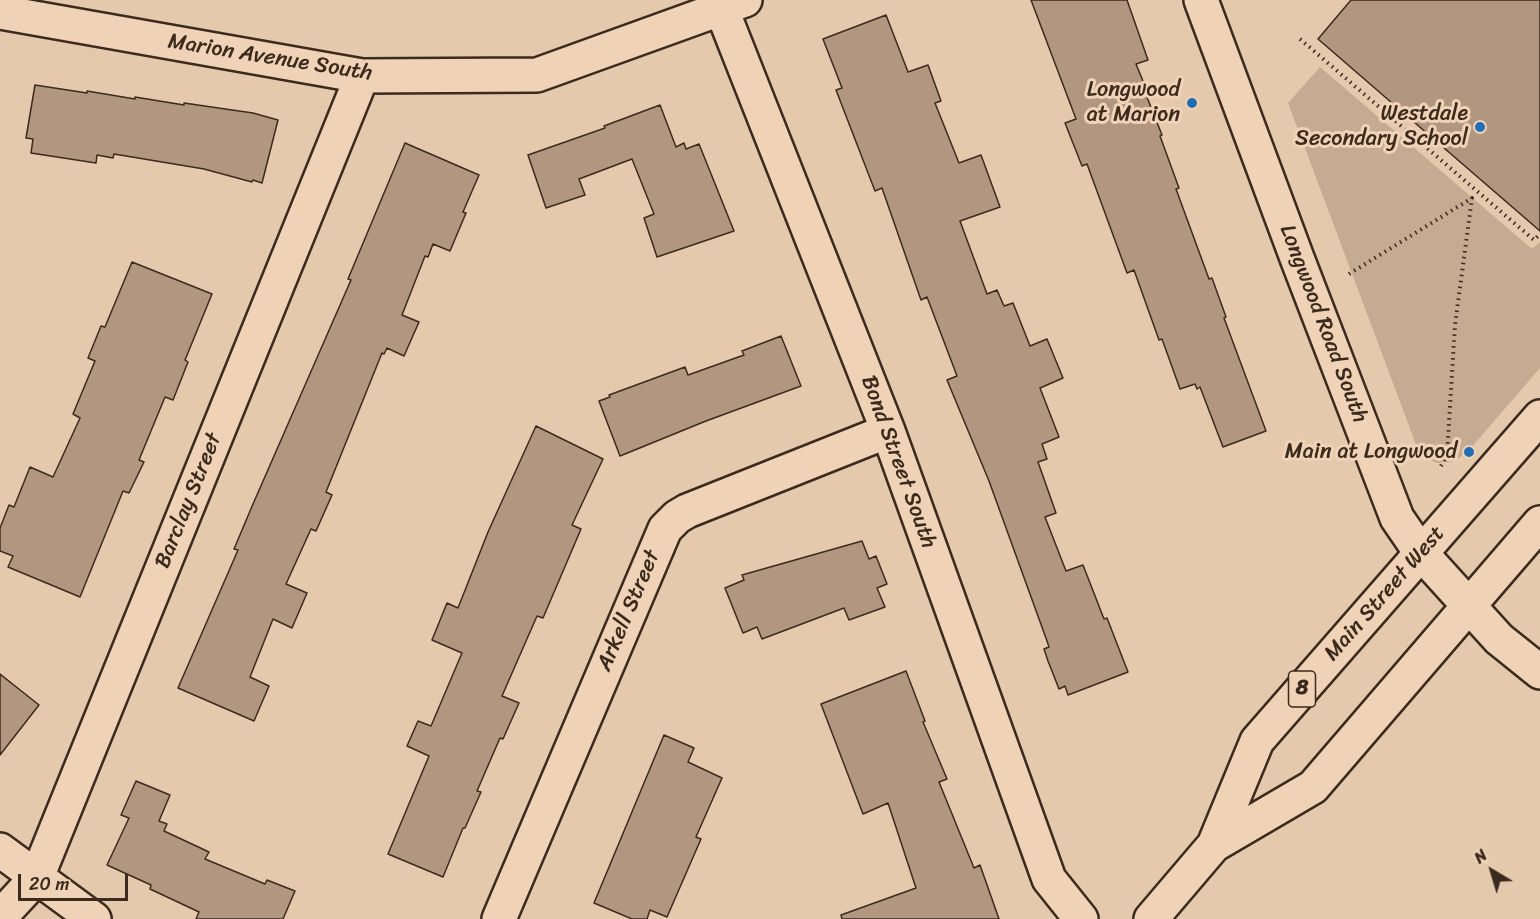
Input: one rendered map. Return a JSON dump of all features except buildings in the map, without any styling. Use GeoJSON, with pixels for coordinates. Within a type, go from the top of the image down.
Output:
{"type":"FeatureCollection","features":[{"type":"Feature","properties":{"kind":"street","name":"Longwood Road South"},"geometry":{"type":"LineString","coordinates":[[1202,0],[1297,258],[1397,518],[1421,552],[1499,639],[1540,672]]}},
{"type":"Feature","properties":{"kind":"street","name":"Marion Avenue South"},"geometry":{"type":"LineString","coordinates":[[0,12],[362,76],[537,75],[729,3]]}},
{"type":"Feature","properties":{"kind":"street","name":"Bond Street South"},"geometry":{"type":"LineString","coordinates":[[729,3],[888,431],[1049,879],[1081,919]]}},
{"type":"Feature","properties":{"kind":"street","name":"Barclay Street"},"geometry":{"type":"LineString","coordinates":[[0,916],[37,877],[362,76]]}},
{"type":"Feature","properties":{"kind":"street","name":"Main Street West"},"geometry":{"type":"LineString","coordinates":[[1151,919],[1214,844],[1257,741],[1540,417]]}},
{"type":"Feature","properties":{"kind":"street","name":"Arkell Street"},"geometry":{"type":"LineString","coordinates":[[499,919],[665,529],[687,511],[888,431]]}},
{"type":"Feature","properties":{"kind":"street","name":"Main Street West"},"geometry":{"type":"LineString","coordinates":[[1214,844],[1312,787],[1540,523]]}},
{"type":"Feature","properties":{"kind":"street"},"geometry":{"type":"LineString","coordinates":[[0,850],[94,919]]}},
{"type":"Feature","properties":{"kind":"path"},"geometry":{"type":"LineString","coordinates":[[1300,39],[1534,240],[1540,234]]}},
{"type":"Feature","properties":{"kind":"path"},"geometry":{"type":"LineString","coordinates":[[1349,274],[1472,198],[1477,192]]}},
{"type":"Feature","properties":{"kind":"path"},"geometry":{"type":"LineString","coordinates":[[1440,468],[1447,455],[1455,325],[1472,198]]}},
{"type":"Feature","properties":{"kind":"shaded area"},"geometry":{"type":"Polygon","coordinates":[[[1320,67],[1532,249],[1540,242],[1540,368],[1470,449],[1455,461],[1437,463],[1425,458],[1418,450],[1288,103],[1320,67]]]}},
{"type":"Feature","properties":{"kind":"place","name":"Longwood at Marion"},"geometry":{"type":"Point","coordinates":[1192,103]}},
{"type":"Feature","properties":{"kind":"place","name":"Westdale Secondary School"},"geometry":{"type":"Point","coordinates":[1480,127]}},
{"type":"Feature","properties":{"kind":"place","name":"Main at Longwood"},"geometry":{"type":"Point","coordinates":[1469,452]}}]}
